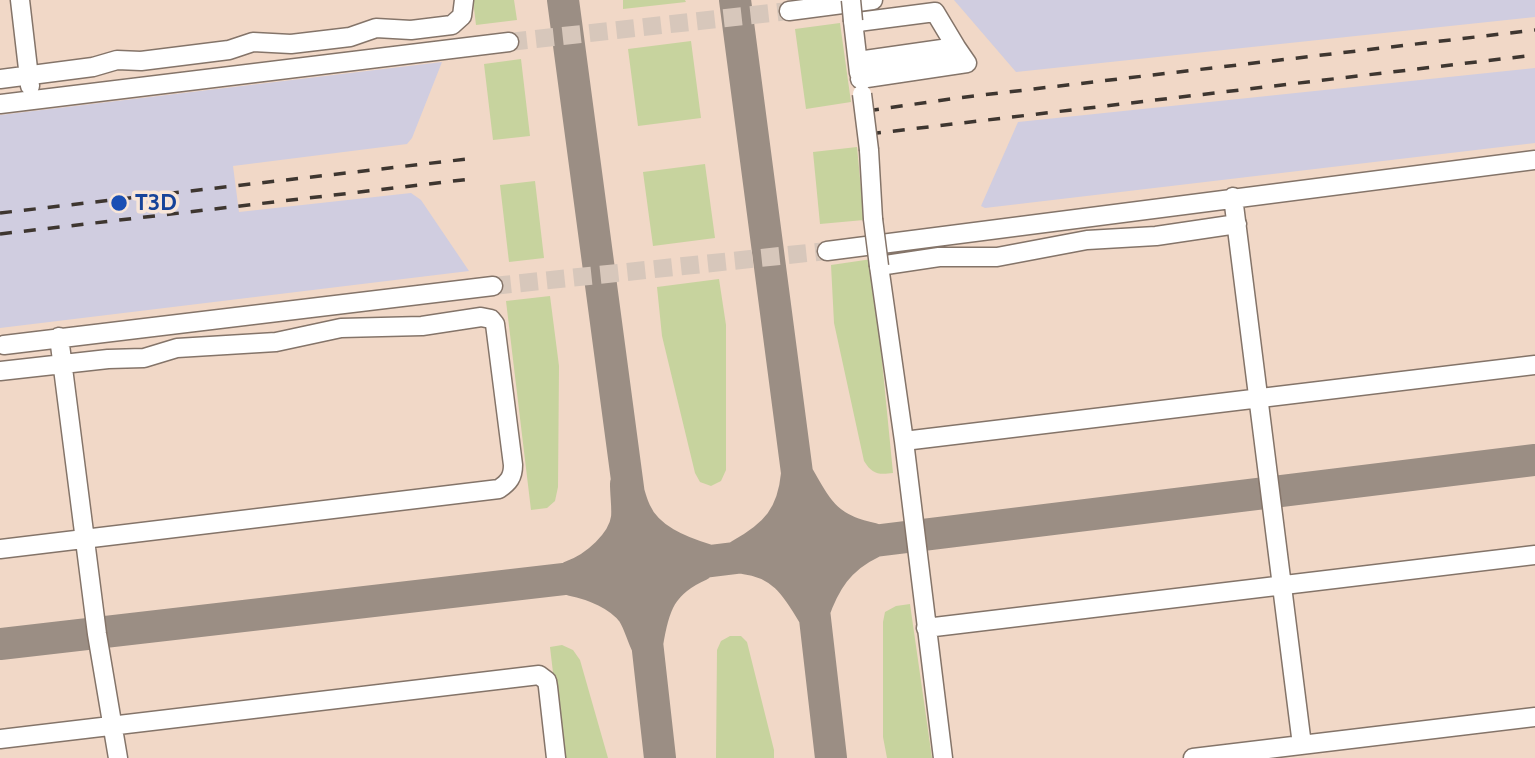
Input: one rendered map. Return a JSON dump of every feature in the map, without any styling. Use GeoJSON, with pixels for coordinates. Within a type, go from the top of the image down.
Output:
{"type":"FeatureCollection","features":[{"type":"Feature","properties":{"kind":"lane"},"geometry":{"type":"LineString","coordinates":[[20,0],[32,100]]}},
{"type":"Feature","properties":{"kind":"lane"},"geometry":{"type":"LineString","coordinates":[[0,79],[93,67],[117,60],[141,61],[229,50],[254,42],[291,44],[350,37],[376,28],[411,30],[452,25],[462,16],[464,0]]}},
{"type":"Feature","properties":{"kind":"lane"},"geometry":{"type":"LineString","coordinates":[[851,0],[869,150],[873,219],[904,441],[943,758]]}},
{"type":"Feature","properties":{"kind":"lane"},"geometry":{"type":"LineString","coordinates":[[789,11],[873,0]]}},
{"type":"Feature","properties":{"kind":"lane"},"geometry":{"type":"LineString","coordinates":[[853,25],[858,22],[935,12],[967,63],[861,87]]}},
{"type":"Feature","properties":{"kind":"lane"},"geometry":{"type":"LineString","coordinates":[[0,104],[509,42]]}},
{"type":"Feature","properties":{"kind":"lane"},"geometry":{"type":"LineString","coordinates":[[858,61],[956,47]]}},
{"type":"Feature","properties":{"kind":"lane"},"geometry":{"type":"LineString","coordinates":[[827,251],[1535,160]]}},
{"type":"Feature","properties":{"kind":"lane"},"geometry":{"type":"LineString","coordinates":[[1233,197],[1302,745]]}},
{"type":"Feature","properties":{"kind":"lane"},"geometry":{"type":"LineString","coordinates":[[879,266],[939,257],[997,257],[1087,240],[1156,236],[1237,225]]}},
{"type":"Feature","properties":{"kind":"lane"},"geometry":{"type":"LineString","coordinates":[[4,345],[493,286]]}},
{"type":"Feature","properties":{"kind":"lane"},"geometry":{"type":"LineString","coordinates":[[0,371],[108,359],[144,358],[177,348],[276,342],[341,328],[422,326],[481,317],[491,319],[496,330],[513,465],[513,476],[499,489],[0,550]]}},
{"type":"Feature","properties":{"kind":"lane"},"geometry":{"type":"LineString","coordinates":[[176,325],[177,348]]}},
{"type":"Feature","properties":{"kind":"lane"},"geometry":{"type":"LineString","coordinates":[[59,337],[97,634],[118,758]]}},
{"type":"Feature","properties":{"kind":"lane"},"geometry":{"type":"LineString","coordinates":[[904,441],[1535,365]]}},
{"type":"Feature","properties":{"kind":"lane"},"geometry":{"type":"LineString","coordinates":[[926,628],[1535,555]]}},
{"type":"Feature","properties":{"kind":"lane"},"geometry":{"type":"LineString","coordinates":[[0,739],[539,675],[547,681],[556,758]]}},
{"type":"Feature","properties":{"kind":"lane"},"geometry":{"type":"LineString","coordinates":[[1193,758],[1535,717]]}},
{"type":"Feature","properties":{"kind":"shaded area"},"geometry":{"type":"Polygon","coordinates":[[[0,0],[1535,0],[1535,758],[0,758],[0,0]]]}},
{"type":"Feature","properties":{"kind":"green space"},"geometry":{"type":"Polygon","coordinates":[[[473,0],[514,0],[517,20],[476,25],[473,0]]]}},
{"type":"Feature","properties":{"kind":"green space"},"geometry":{"type":"Polygon","coordinates":[[[623,0],[685,0],[686,2],[623,9],[623,0]]]}},
{"type":"Feature","properties":{"kind":"green space"},"geometry":{"type":"Polygon","coordinates":[[[840,23],[851,102],[806,109],[795,29],[840,23]]]}},
{"type":"Feature","properties":{"kind":"green space"},"geometry":{"type":"Polygon","coordinates":[[[691,41],[701,118],[638,126],[628,49],[691,41]]]}},
{"type":"Feature","properties":{"kind":"green space"},"geometry":{"type":"Polygon","coordinates":[[[521,59],[530,136],[493,140],[484,64],[521,59]]]}},
{"type":"Feature","properties":{"kind":"green space"},"geometry":{"type":"Polygon","coordinates":[[[857,147],[864,220],[820,224],[813,152],[857,147]]]}},
{"type":"Feature","properties":{"kind":"green space"},"geometry":{"type":"Polygon","coordinates":[[[705,164],[715,238],[653,246],[643,172],[705,164]]]}},
{"type":"Feature","properties":{"kind":"green space"},"geometry":{"type":"Polygon","coordinates":[[[535,181],[544,258],[509,262],[500,185],[535,181]]]}},
{"type":"Feature","properties":{"kind":"green space"},"geometry":{"type":"Polygon","coordinates":[[[872,259],[893,473],[888,474],[873,471],[864,461],[834,323],[831,265],[872,259]]]}},
{"type":"Feature","properties":{"kind":"green space"},"geometry":{"type":"Polygon","coordinates":[[[719,279],[726,325],[726,470],[721,481],[711,486],[700,482],[695,473],[662,336],[657,287],[719,279]]]}},
{"type":"Feature","properties":{"kind":"green space"},"geometry":{"type":"Polygon","coordinates":[[[550,296],[559,366],[558,487],[555,501],[547,508],[531,510],[506,301],[550,296]]]}},
{"type":"Feature","properties":{"kind":"green space"},"geometry":{"type":"Polygon","coordinates":[[[910,604],[932,758],[887,758],[883,737],[883,622],[885,612],[896,606],[910,604]]]}},
{"type":"Feature","properties":{"kind":"green space"},"geometry":{"type":"Polygon","coordinates":[[[730,636],[741,636],[747,642],[774,758],[716,758],[717,650],[721,641],[730,636]]]}},
{"type":"Feature","properties":{"kind":"green space"},"geometry":{"type":"Polygon","coordinates":[[[562,645],[573,650],[580,660],[608,758],[563,758],[550,647],[562,645]]]}},
{"type":"Feature","properties":{"kind":"building"},"geometry":{"type":"Polygon","coordinates":[[[954,0],[1535,0],[1535,17],[1016,72],[954,0]]]}},
{"type":"Feature","properties":{"kind":"building"},"geometry":{"type":"Polygon","coordinates":[[[442,62],[412,138],[407,144],[233,166],[239,212],[411,193],[421,200],[469,271],[0,328],[0,115],[442,62]]]}},
{"type":"Feature","properties":{"kind":"building"},"geometry":{"type":"Polygon","coordinates":[[[1535,68],[1535,143],[985,208],[981,206],[1018,122],[1535,68]]]}},
{"type":"Feature","properties":{"kind":"taxiway"},"geometry":{"type":"LineString","coordinates":[[563,0],[639,570],[660,758]]}},
{"type":"Feature","properties":{"kind":"taxiway"},"geometry":{"type":"LineString","coordinates":[[735,0],[807,549],[831,758]]}},
{"type":"Feature","properties":{"kind":"taxiway"},"geometry":{"type":"LineString","coordinates":[[0,644],[564,579],[1535,460]]}},
{"type":"Feature","properties":{"kind":"taxiway"},"geometry":{"type":"LineString","coordinates":[[740,555],[764,540],[780,523],[791,502],[797,474],[818,508],[834,524],[873,539]]}},
{"type":"Feature","properties":{"kind":"taxiway"},"geometry":{"type":"LineString","coordinates":[[572,576],[599,561],[620,536],[627,518],[626,484],[640,521],[656,537],[686,553],[707,560]]}},
{"type":"Feature","properties":{"kind":"taxiway"},"geometry":{"type":"LineString","coordinates":[[744,558],[757,560],[778,570],[793,585],[813,614],[834,572],[850,556],[871,543]]}},
{"type":"Feature","properties":{"kind":"taxiway"},"geometry":{"type":"LineString","coordinates":[[572,580],[597,587],[628,607],[647,645],[652,618],[661,596],[676,579],[700,565]]}},
{"type":"Feature","properties":{"kind":"tunnel"},"geometry":{"type":"LineString","coordinates":[[509,42],[789,11]]}},
{"type":"Feature","properties":{"kind":"tunnel"},"geometry":{"type":"LineString","coordinates":[[493,286],[827,251]]}},
{"type":"Feature","properties":{"kind":"railway"},"geometry":{"type":"LineString","coordinates":[[867,111],[1535,30]]}},
{"type":"Feature","properties":{"kind":"railway"},"geometry":{"type":"LineString","coordinates":[[869,134],[1535,55]]}},
{"type":"Feature","properties":{"kind":"railway"},"geometry":{"type":"LineString","coordinates":[[0,213],[467,159]]}},
{"type":"Feature","properties":{"kind":"railway"},"geometry":{"type":"LineString","coordinates":[[0,234],[471,179]]}},
{"type":"Feature","properties":{"kind":"place","name":"T3D"},"geometry":{"type":"Point","coordinates":[119,203]}}]}
